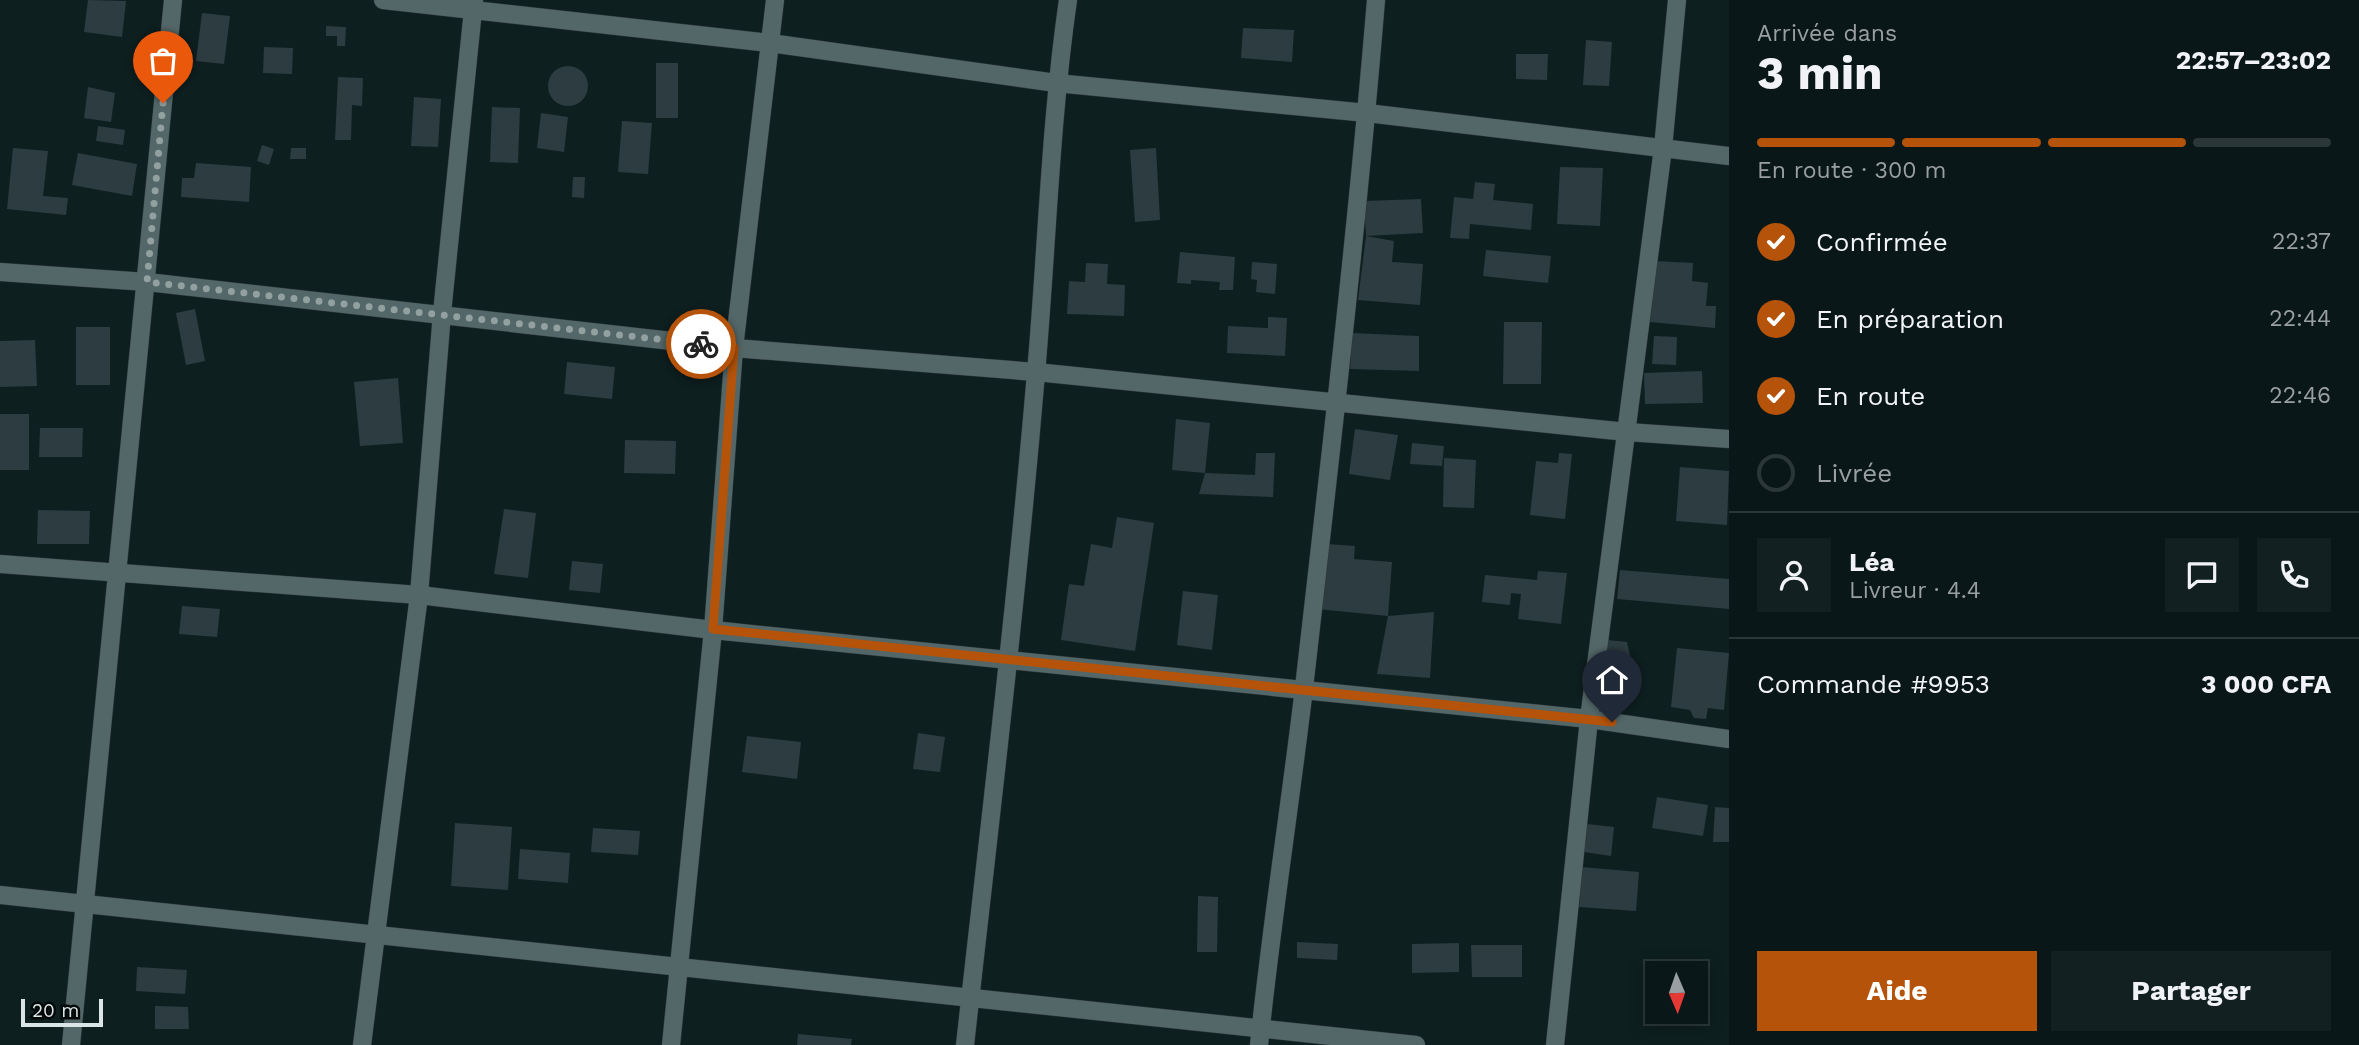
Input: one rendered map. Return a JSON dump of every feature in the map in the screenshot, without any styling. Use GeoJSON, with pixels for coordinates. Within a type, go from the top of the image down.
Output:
{"type":"FeatureCollection","features":[{"type":"Feature","properties":{"kind":"street"},"geometry":{"type":"LineString","coordinates":[[71,1045],[173,0]]}},
{"type":"Feature","properties":{"kind":"street"},"geometry":{"type":"LineString","coordinates":[[383,0],[473,6],[770,43],[1056,83],[1367,113],[1729,156]]}},
{"type":"Feature","properties":{"kind":"street"},"geometry":{"type":"LineString","coordinates":[[671,1045],[713,629],[734,348],[775,0]]}},
{"type":"Feature","properties":{"kind":"street"},"geometry":{"type":"LineString","coordinates":[[965,1045],[1009,661],[1036,372],[1056,83],[1068,0]]}},
{"type":"Feature","properties":{"kind":"street"},"geometry":{"type":"LineString","coordinates":[[1260,1037],[1304,688],[1326,471],[1338,400],[1376,0]]}},
{"type":"Feature","properties":{"kind":"street"},"geometry":{"type":"LineString","coordinates":[[1555,1045],[1588,719],[1663,148],[1677,0]]}},
{"type":"Feature","properties":{"kind":"street"},"geometry":{"type":"LineString","coordinates":[[362,1045],[419,595],[442,313],[473,6]]}},
{"type":"Feature","properties":{"kind":"street"},"geometry":{"type":"LineString","coordinates":[[0,272],[147,282],[442,313],[734,348],[1036,372],[1338,400],[1627,432],[1729,439]]}},
{"type":"Feature","properties":{"kind":"street"},"geometry":{"type":"LineString","coordinates":[[0,564],[419,595],[1009,661],[1304,688],[1588,719],[1729,739]]}},
{"type":"Feature","properties":{"kind":"street"},"geometry":{"type":"LineString","coordinates":[[0,895],[971,997],[1260,1037],[1416,1045]]}},
{"type":"Feature","properties":{"kind":"building"},"geometry":{"type":"Polygon","coordinates":[[[88,0],[126,1],[122,37],[84,32],[88,0]]]}},
{"type":"Feature","properties":{"kind":"building"},"geometry":{"type":"Polygon","coordinates":[[[202,13],[230,16],[224,64],[196,61],[202,13]]]}},
{"type":"Feature","properties":{"kind":"building"},"geometry":{"type":"Polygon","coordinates":[[[326,26],[346,27],[345,46],[337,46],[337,36],[326,36],[326,26]]]}},
{"type":"Feature","properties":{"kind":"building"},"geometry":{"type":"Polygon","coordinates":[[[1243,28],[1294,30],[1292,62],[1241,58],[1243,28]]]}},
{"type":"Feature","properties":{"kind":"building"},"geometry":{"type":"Polygon","coordinates":[[[1586,40],[1612,42],[1609,86],[1583,85],[1586,40]]]}},
{"type":"Feature","properties":{"kind":"building"},"geometry":{"type":"Polygon","coordinates":[[[264,47],[293,48],[292,74],[263,73],[264,47]]]}},
{"type":"Feature","properties":{"kind":"building"},"geometry":{"type":"Polygon","coordinates":[[[1516,54],[1548,54],[1547,80],[1516,79],[1516,54]]]}},
{"type":"Feature","properties":{"kind":"building"},"geometry":{"type":"Polygon","coordinates":[[[656,63],[678,63],[678,118],[656,118],[656,63]]]}},
{"type":"Feature","properties":{"kind":"building"},"geometry":{"type":"Polygon","coordinates":[[[568,66],[582,72],[588,86],[582,100],[568,106],[554,100],[548,86],[554,72],[568,66]]]}},
{"type":"Feature","properties":{"kind":"building"},"geometry":{"type":"Polygon","coordinates":[[[338,77],[363,78],[362,106],[352,105],[351,140],[335,140],[338,77]]]}},
{"type":"Feature","properties":{"kind":"building"},"geometry":{"type":"Polygon","coordinates":[[[88,87],[115,93],[111,122],[84,118],[88,87]]]}},
{"type":"Feature","properties":{"kind":"building"},"geometry":{"type":"Polygon","coordinates":[[[414,97],[441,99],[438,147],[411,146],[414,97]]]}},
{"type":"Feature","properties":{"kind":"building"},"geometry":{"type":"Polygon","coordinates":[[[492,107],[520,108],[518,163],[490,162],[492,107]]]}},
{"type":"Feature","properties":{"kind":"building"},"geometry":{"type":"Polygon","coordinates":[[[541,113],[568,117],[564,152],[537,148],[541,113]]]}},
{"type":"Feature","properties":{"kind":"building"},"geometry":{"type":"Polygon","coordinates":[[[622,121],[652,123],[648,174],[618,172],[622,121]]]}},
{"type":"Feature","properties":{"kind":"building"},"geometry":{"type":"Polygon","coordinates":[[[98,126],[125,130],[123,145],[96,141],[98,126]]]}},
{"type":"Feature","properties":{"kind":"building"},"geometry":{"type":"Polygon","coordinates":[[[262,145],[274,149],[269,165],[257,161],[262,145]]]}},
{"type":"Feature","properties":{"kind":"building"},"geometry":{"type":"Polygon","coordinates":[[[13,148],[48,151],[43,196],[68,198],[66,215],[7,209],[13,148]]]}},
{"type":"Feature","properties":{"kind":"building"},"geometry":{"type":"Polygon","coordinates":[[[291,148],[306,148],[306,159],[290,159],[291,148]]]}},
{"type":"Feature","properties":{"kind":"building"},"geometry":{"type":"Polygon","coordinates":[[[1156,148],[1160,220],[1135,222],[1130,150],[1156,148]]]}},
{"type":"Feature","properties":{"kind":"building"},"geometry":{"type":"Polygon","coordinates":[[[78,153],[137,164],[132,196],[72,185],[78,153]]]}},
{"type":"Feature","properties":{"kind":"building"},"geometry":{"type":"Polygon","coordinates":[[[196,163],[251,167],[249,202],[181,197],[182,178],[194,178],[196,163]]]}},
{"type":"Feature","properties":{"kind":"building"},"geometry":{"type":"Polygon","coordinates":[[[1560,167],[1603,168],[1600,226],[1557,224],[1560,167]]]}},
{"type":"Feature","properties":{"kind":"building"},"geometry":{"type":"Polygon","coordinates":[[[573,177],[585,177],[584,198],[572,197],[573,177]]]}},
{"type":"Feature","properties":{"kind":"building"},"geometry":{"type":"Polygon","coordinates":[[[1475,182],[1495,184],[1493,200],[1533,204],[1531,230],[1470,224],[1469,239],[1450,238],[1454,197],[1473,199],[1475,182]]]}},
{"type":"Feature","properties":{"kind":"building"},"geometry":{"type":"Polygon","coordinates":[[[1421,199],[1423,233],[1366,236],[1364,201],[1421,199]]]}},
{"type":"Feature","properties":{"kind":"building"},"geometry":{"type":"Polygon","coordinates":[[[1366,236],[1394,241],[1392,262],[1423,264],[1420,305],[1358,300],[1366,236]]]}},
{"type":"Feature","properties":{"kind":"building"},"geometry":{"type":"Polygon","coordinates":[[[1486,250],[1551,256],[1548,283],[1483,276],[1486,250]]]}},
{"type":"Feature","properties":{"kind":"building"},"geometry":{"type":"Polygon","coordinates":[[[1180,252],[1235,257],[1233,290],[1219,290],[1220,282],[1191,280],[1191,284],[1177,283],[1180,252]]]}},
{"type":"Feature","properties":{"kind":"building"},"geometry":{"type":"Polygon","coordinates":[[[1655,261],[1693,263],[1692,281],[1708,283],[1706,306],[1716,306],[1715,328],[1650,322],[1655,261]]]}},
{"type":"Feature","properties":{"kind":"building"},"geometry":{"type":"Polygon","coordinates":[[[1252,262],[1277,264],[1275,294],[1256,292],[1257,280],[1251,279],[1252,262]]]}},
{"type":"Feature","properties":{"kind":"building"},"geometry":{"type":"Polygon","coordinates":[[[1086,263],[1108,264],[1107,284],[1125,285],[1124,316],[1067,314],[1069,281],[1085,282],[1086,263]]]}},
{"type":"Feature","properties":{"kind":"building"},"geometry":{"type":"Polygon","coordinates":[[[195,309],[205,361],[186,365],[176,313],[195,309]]]}},
{"type":"Feature","properties":{"kind":"building"},"geometry":{"type":"Polygon","coordinates":[[[1268,317],[1287,318],[1285,356],[1227,353],[1228,326],[1268,328],[1268,317]]]}},
{"type":"Feature","properties":{"kind":"building"},"geometry":{"type":"Polygon","coordinates":[[[1504,322],[1542,322],[1541,384],[1503,384],[1504,322]]]}},
{"type":"Feature","properties":{"kind":"building"},"geometry":{"type":"Polygon","coordinates":[[[76,327],[110,327],[110,385],[76,385],[76,327]]]}},
{"type":"Feature","properties":{"kind":"building"},"geometry":{"type":"Polygon","coordinates":[[[1352,333],[1419,336],[1419,371],[1350,369],[1352,333]]]}},
{"type":"Feature","properties":{"kind":"building"},"geometry":{"type":"Polygon","coordinates":[[[1654,336],[1677,337],[1676,365],[1652,364],[1654,336]]]}},
{"type":"Feature","properties":{"kind":"building"},"geometry":{"type":"Polygon","coordinates":[[[35,340],[37,386],[0,387],[0,341],[35,340]]]}},
{"type":"Feature","properties":{"kind":"building"},"geometry":{"type":"Polygon","coordinates":[[[567,362],[615,367],[612,399],[564,394],[567,362]]]}},
{"type":"Feature","properties":{"kind":"building"},"geometry":{"type":"Polygon","coordinates":[[[1702,371],[1703,403],[1645,404],[1644,373],[1702,371]]]}},
{"type":"Feature","properties":{"kind":"building"},"geometry":{"type":"Polygon","coordinates":[[[398,378],[403,443],[360,446],[354,382],[398,378]]]}},
{"type":"Feature","properties":{"kind":"building"},"geometry":{"type":"Polygon","coordinates":[[[0,414],[29,414],[29,470],[0,470],[0,414]]]}},
{"type":"Feature","properties":{"kind":"building"},"geometry":{"type":"Polygon","coordinates":[[[1176,419],[1210,423],[1205,473],[1172,470],[1176,419]]]}},
{"type":"Feature","properties":{"kind":"building"},"geometry":{"type":"Polygon","coordinates":[[[40,428],[83,428],[82,457],[39,457],[40,428]]]}},
{"type":"Feature","properties":{"kind":"building"},"geometry":{"type":"Polygon","coordinates":[[[1355,429],[1398,435],[1390,480],[1349,474],[1355,429]]]}},
{"type":"Feature","properties":{"kind":"building"},"geometry":{"type":"Polygon","coordinates":[[[625,440],[676,441],[675,474],[624,473],[625,440]]]}},
{"type":"Feature","properties":{"kind":"building"},"geometry":{"type":"Polygon","coordinates":[[[1412,443],[1444,446],[1442,466],[1410,464],[1412,443]]]}},
{"type":"Feature","properties":{"kind":"building"},"geometry":{"type":"Polygon","coordinates":[[[1256,453],[1275,453],[1273,497],[1199,494],[1205,473],[1255,475],[1256,453]]]}},
{"type":"Feature","properties":{"kind":"building"},"geometry":{"type":"Polygon","coordinates":[[[1559,453],[1572,454],[1565,519],[1530,515],[1536,461],[1558,463],[1559,453]]]}},
{"type":"Feature","properties":{"kind":"building"},"geometry":{"type":"Polygon","coordinates":[[[1444,458],[1476,460],[1474,508],[1443,507],[1444,458]]]}},
{"type":"Feature","properties":{"kind":"building"},"geometry":{"type":"Polygon","coordinates":[[[1680,467],[1729,471],[1727,525],[1676,521],[1680,467]]]}},
{"type":"Feature","properties":{"kind":"building"},"geometry":{"type":"Polygon","coordinates":[[[504,509],[536,513],[528,578],[494,574],[504,509]]]}},
{"type":"Feature","properties":{"kind":"building"},"geometry":{"type":"Polygon","coordinates":[[[38,510],[90,511],[89,544],[37,544],[38,510]]]}},
{"type":"Feature","properties":{"kind":"building"},"geometry":{"type":"Polygon","coordinates":[[[1117,517],[1154,523],[1135,651],[1061,640],[1069,584],[1084,586],[1091,544],[1112,548],[1117,517]]]}},
{"type":"Feature","properties":{"kind":"building"},"geometry":{"type":"Polygon","coordinates":[[[1326,544],[1355,546],[1354,559],[1392,562],[1388,616],[1317,609],[1326,544]]]}},
{"type":"Feature","properties":{"kind":"building"},"geometry":{"type":"Polygon","coordinates":[[[572,561],[603,564],[600,593],[569,590],[572,561]]]}},
{"type":"Feature","properties":{"kind":"building"},"geometry":{"type":"Polygon","coordinates":[[[1620,570],[1729,579],[1729,609],[1617,599],[1620,570]]]}},
{"type":"Feature","properties":{"kind":"building"},"geometry":{"type":"Polygon","coordinates":[[[1538,571],[1567,573],[1561,624],[1518,619],[1521,594],[1511,593],[1510,605],[1482,602],[1485,575],[1537,580],[1538,571]]]}},
{"type":"Feature","properties":{"kind":"building"},"geometry":{"type":"Polygon","coordinates":[[[1183,591],[1218,595],[1212,650],[1177,645],[1183,591]]]}},
{"type":"Feature","properties":{"kind":"building"},"geometry":{"type":"Polygon","coordinates":[[[182,606],[220,609],[217,637],[179,634],[182,606]]]}},
{"type":"Feature","properties":{"kind":"building"},"geometry":{"type":"Polygon","coordinates":[[[1434,612],[1430,678],[1377,674],[1388,616],[1434,612]]]}},
{"type":"Feature","properties":{"kind":"building"},"geometry":{"type":"Polygon","coordinates":[[[1607,640],[1627,642],[1631,660],[1627,700],[1602,697],[1607,640]]]}},
{"type":"Feature","properties":{"kind":"building"},"geometry":{"type":"Polygon","coordinates":[[[1677,648],[1729,653],[1724,710],[1708,708],[1706,719],[1694,718],[1690,710],[1671,707],[1677,648]]]}},
{"type":"Feature","properties":{"kind":"building"},"geometry":{"type":"Polygon","coordinates":[[[918,733],[945,737],[940,772],[913,769],[918,733]]]}},
{"type":"Feature","properties":{"kind":"building"},"geometry":{"type":"Polygon","coordinates":[[[747,736],[801,742],[797,779],[742,772],[747,736]]]}},
{"type":"Feature","properties":{"kind":"building"},"geometry":{"type":"Polygon","coordinates":[[[1657,797],[1708,805],[1703,836],[1652,828],[1657,797]]]}},
{"type":"Feature","properties":{"kind":"building"},"geometry":{"type":"Polygon","coordinates":[[[1715,807],[1729,808],[1729,842],[1713,842],[1715,807]]]}},
{"type":"Feature","properties":{"kind":"building"},"geometry":{"type":"Polygon","coordinates":[[[455,823],[512,827],[508,890],[451,886],[455,823]]]}},
{"type":"Feature","properties":{"kind":"building"},"geometry":{"type":"Polygon","coordinates":[[[1587,824],[1614,827],[1611,856],[1584,852],[1587,824]]]}},
{"type":"Feature","properties":{"kind":"building"},"geometry":{"type":"Polygon","coordinates":[[[593,828],[640,831],[638,855],[591,852],[593,828]]]}},
{"type":"Feature","properties":{"kind":"building"},"geometry":{"type":"Polygon","coordinates":[[[520,849],[570,853],[568,883],[518,879],[520,849]]]}},
{"type":"Feature","properties":{"kind":"building"},"geometry":{"type":"Polygon","coordinates":[[[1582,867],[1639,872],[1636,911],[1579,907],[1582,867]]]}},
{"type":"Feature","properties":{"kind":"building"},"geometry":{"type":"Polygon","coordinates":[[[1198,896],[1218,897],[1217,952],[1197,952],[1198,896]]]}},
{"type":"Feature","properties":{"kind":"building"},"geometry":{"type":"Polygon","coordinates":[[[1297,942],[1338,944],[1337,960],[1297,958],[1297,942]]]}},
{"type":"Feature","properties":{"kind":"building"},"geometry":{"type":"Polygon","coordinates":[[[1459,943],[1459,972],[1412,973],[1412,944],[1459,943]]]}},
{"type":"Feature","properties":{"kind":"building"},"geometry":{"type":"Polygon","coordinates":[[[1471,945],[1522,945],[1522,977],[1472,977],[1471,945]]]}},
{"type":"Feature","properties":{"kind":"building"},"geometry":{"type":"Polygon","coordinates":[[[137,967],[187,970],[185,994],[136,991],[137,967]]]}},
{"type":"Feature","properties":{"kind":"building"},"geometry":{"type":"Polygon","coordinates":[[[155,1006],[188,1007],[189,1029],[155,1029],[155,1006]]]}},
{"type":"Feature","properties":{"kind":"building"},"geometry":{"type":"Polygon","coordinates":[[[798,1034],[852,1039],[851,1045],[797,1045],[798,1034]]]}},
{"type":"Feature","properties":{"kind":"way so far"},"geometry":{"type":"LineString","coordinates":[[163,103],[147,282],[701,344]]}},
{"type":"Feature","properties":{"kind":"route"},"geometry":{"type":"LineString","coordinates":[[701,344],[734,348],[713,629],[1009,661],[1304,688],[1612,722]]}}]}
